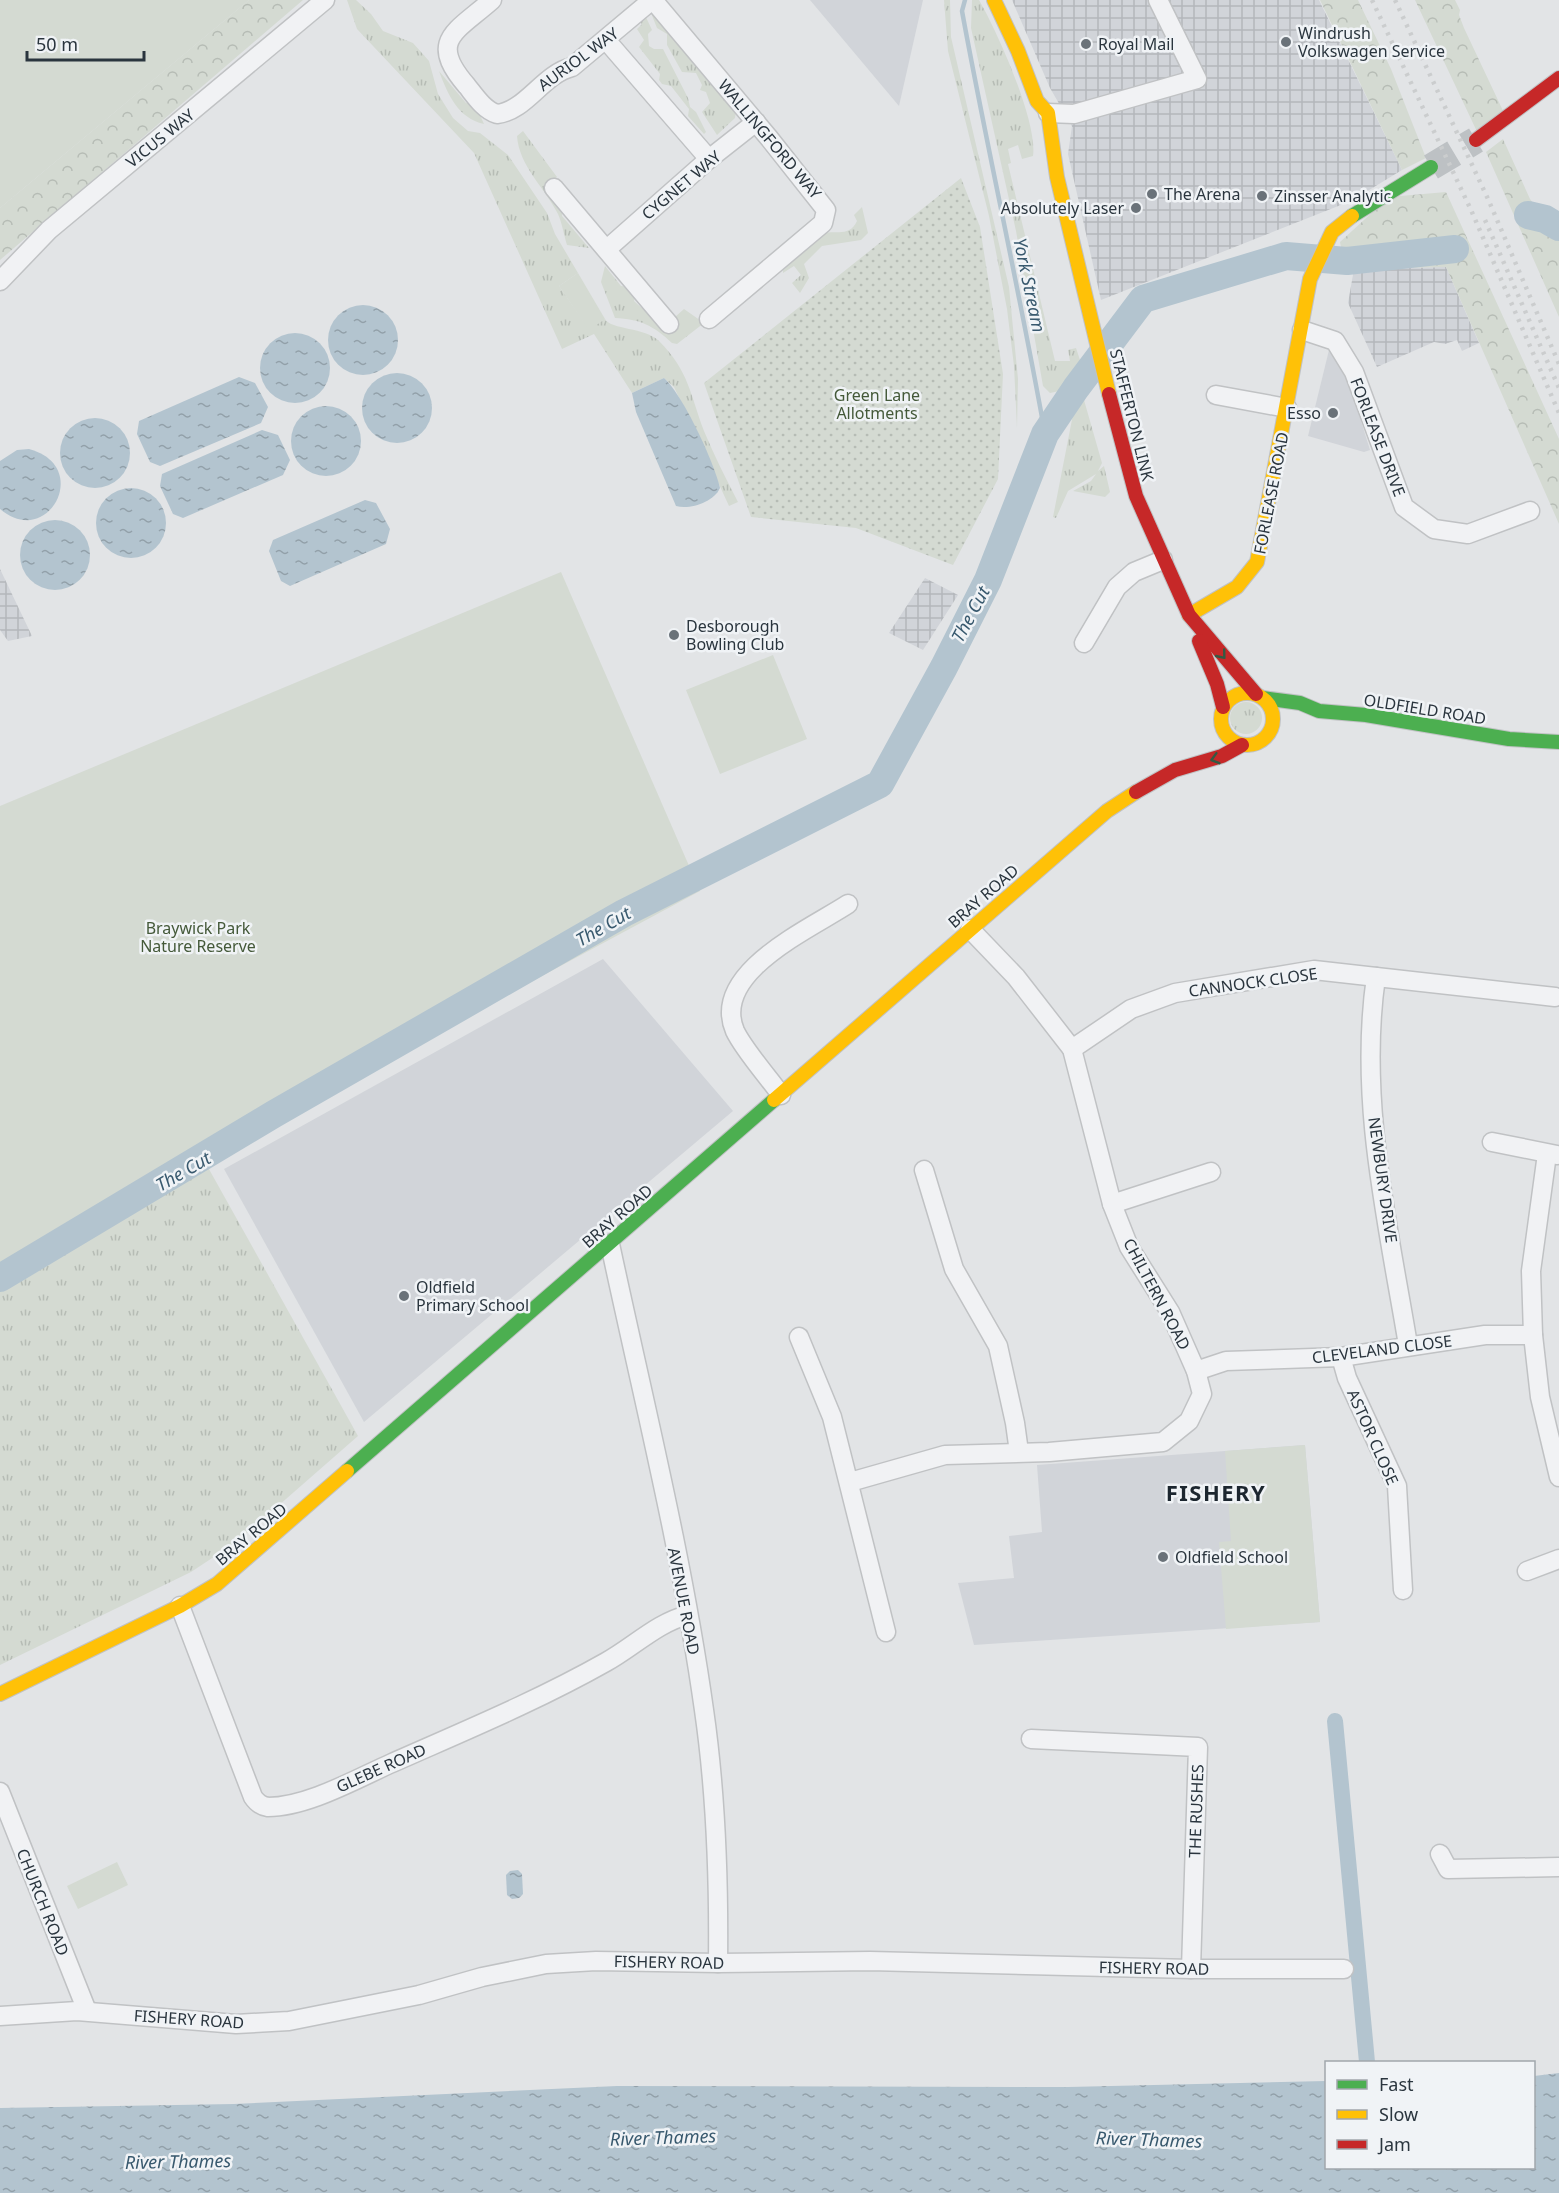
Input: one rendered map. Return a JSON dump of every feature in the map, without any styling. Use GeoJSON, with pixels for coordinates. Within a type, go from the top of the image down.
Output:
{"type":"FeatureCollection","features":[{"type":"Feature","properties":{"kind":"main road"},"geometry":{"type":"LineString","coordinates":[[994,0],[1018,51],[1037,101],[1048,113]]}},
{"type":"Feature","properties":{"kind":"main road"},"geometry":{"type":"LineString","coordinates":[[1476,141],[1559,78]]}},
{"type":"Feature","properties":{"kind":"main road","name":"STAFFERTON LINK"},"geometry":{"type":"LineString","coordinates":[[1048,113],[1058,177],[1080,274],[1136,496],[1189,615],[1259,696]]}},
{"type":"Feature","properties":{"kind":"main road","name":"FORLEASE ROAD"},"geometry":{"type":"LineString","coordinates":[[1189,615],[1241,585],[1251,575],[1257,562],[1310,279],[1332,232],[1356,213],[1431,167]]}},
{"type":"Feature","properties":{"kind":"main road"},"geometry":{"type":"LineString","coordinates":[[1185,766],[1220,723],[1223,707],[1217,684],[1189,615]]}},
{"type":"Feature","properties":{"kind":"main road"},"geometry":{"type":"LineString","coordinates":[[1223,707],[1234,696],[1259,696],[1270,705],[1271,729]]}},
{"type":"Feature","properties":{"kind":"main road","name":"OLDFIELD ROAD"},"geometry":{"type":"LineString","coordinates":[[1259,696],[1300,703],[1319,711],[1366,715],[1509,739],[1559,742]]}},
{"type":"Feature","properties":{"kind":"main road"},"geometry":{"type":"LineString","coordinates":[[1220,723],[1226,736],[1242,745],[1259,742],[1271,729],[1319,711]]}},
{"type":"Feature","properties":{"kind":"main road","name":"BRAY ROAD"},"geometry":{"type":"LineString","coordinates":[[0,1694],[180,1606],[230,1574],[1107,811],[1161,777],[1185,766],[1230,754],[1242,745]]}},
{"type":"Feature","properties":{"kind":"street","name":"VICUS WAY"},"geometry":{"type":"LineString","coordinates":[[0,281],[49,230],[325,0]]}},
{"type":"Feature","properties":{"kind":"street","name":"AURIOL WAY"},"geometry":{"type":"LineString","coordinates":[[492,0],[450,38],[446,54],[450,67],[486,108],[501,114],[515,106],[561,70],[572,67],[652,0]]}},
{"type":"Feature","properties":{"kind":"street","name":"WALLINGFORD WAY"},"geometry":{"type":"LineString","coordinates":[[652,0],[824,206],[826,218],[818,228],[709,319]]}},
{"type":"Feature","properties":{"kind":"street"},"geometry":{"type":"LineString","coordinates":[[1048,113],[1074,114],[1197,79],[1158,0]]}},
{"type":"Feature","properties":{"kind":"street"},"geometry":{"type":"LineString","coordinates":[[606,40],[709,159]]}},
{"type":"Feature","properties":{"kind":"street","name":"CYGNET WAY"},"geometry":{"type":"LineString","coordinates":[[607,249],[709,159],[756,122]]}},
{"type":"Feature","properties":{"kind":"street"},"geometry":{"type":"LineString","coordinates":[[554,188],[669,324]]}},
{"type":"Feature","properties":{"kind":"street","name":"FORLEASE DRIVE"},"geometry":{"type":"LineString","coordinates":[[1302,330],[1335,341],[1354,372],[1404,507],[1434,529],[1468,534],[1530,511]]}},
{"type":"Feature","properties":{"kind":"street","name":"FORLEASE ROAD"},"geometry":{"type":"LineString","coordinates":[[1216,395],[1287,408]]}},
{"type":"Feature","properties":{"kind":"street"},"geometry":{"type":"LineString","coordinates":[[1084,644],[1117,587],[1134,572],[1163,560]]}},
{"type":"Feature","properties":{"kind":"street"},"geometry":{"type":"LineString","coordinates":[[781,1095],[735,1031],[732,1013],[734,992],[753,965],[848,904]]}},
{"type":"Feature","properties":{"kind":"street","name":"CHILTERN ROAD"},"geometry":{"type":"LineString","coordinates":[[850,1482],[945,1455],[1163,1442],[1189,1421],[1202,1394],[1196,1371],[1170,1312],[1129,1247],[1112,1204],[1072,1049],[1016,977],[970,929]]}},
{"type":"Feature","properties":{"kind":"street","name":"CANNOCK CLOSE"},"geometry":{"type":"LineString","coordinates":[[1072,1049],[1131,1009],[1175,993],[1314,970],[1555,997]]}},
{"type":"Feature","properties":{"kind":"street","name":"NEWBURY DRIVE"},"geometry":{"type":"LineString","coordinates":[[1376,978],[1372,1005],[1373,1133],[1408,1345]]}},
{"type":"Feature","properties":{"kind":"street"},"geometry":{"type":"LineString","coordinates":[[1492,1142],[1553,1154],[1531,1271],[1533,1335],[1540,1397],[1559,1477]]}},
{"type":"Feature","properties":{"kind":"street"},"geometry":{"type":"LineString","coordinates":[[924,1170],[954,1269],[998,1346],[1019,1452]]}},
{"type":"Feature","properties":{"kind":"street"},"geometry":{"type":"LineString","coordinates":[[1112,1204],[1211,1172]]}},
{"type":"Feature","properties":{"kind":"street","name":"AVENUE ROAD"},"geometry":{"type":"LineString","coordinates":[[610,1244],[688,1615],[704,1712],[716,1835],[718,1963]]}},
{"type":"Feature","properties":{"kind":"street","name":"CLEVELAND CLOSE"},"geometry":{"type":"LineString","coordinates":[[1196,1371],[1226,1362],[1341,1357],[1485,1335],[1533,1335]]}},
{"type":"Feature","properties":{"kind":"street"},"geometry":{"type":"LineString","coordinates":[[799,1337],[832,1417],[886,1632]]}},
{"type":"Feature","properties":{"kind":"street","name":"ASTOR CLOSE"},"geometry":{"type":"LineString","coordinates":[[1341,1357],[1347,1378],[1397,1486],[1403,1590]]}},
{"type":"Feature","properties":{"kind":"street"},"geometry":{"type":"LineString","coordinates":[[1527,1570],[1559,1559]]}},
{"type":"Feature","properties":{"kind":"street","name":"GLEBE ROAD"},"geometry":{"type":"LineString","coordinates":[[180,1606],[253,1797],[260,1805],[268,1807],[300,1801],[333,1789],[527,1703],[607,1662],[663,1626],[688,1615]]}},
{"type":"Feature","properties":{"kind":"street","name":"THE RUSHES"},"geometry":{"type":"LineString","coordinates":[[1031,1739],[1198,1747],[1191,1969]]}},
{"type":"Feature","properties":{"kind":"street","name":"CHURCH ROAD"},"geometry":{"type":"LineString","coordinates":[[0,1792],[87,2011]]}},
{"type":"Feature","properties":{"kind":"street"},"geometry":{"type":"LineString","coordinates":[[1440,1854],[1448,1869],[1559,1867]]}},
{"type":"Feature","properties":{"kind":"street","name":"FISHERY ROAD"},"geometry":{"type":"LineString","coordinates":[[0,2016],[87,2011],[236,2024],[289,2021],[419,1995],[482,1977],[546,1964],[596,1961],[718,1963],[870,1961],[1191,1969],[1344,1969]]}},
{"type":"Feature","properties":{"kind":"shaded area"},"geometry":{"type":"Polygon","coordinates":[[[810,0],[923,0],[899,106],[810,0]]]}},
{"type":"Feature","properties":{"kind":"shaded area"},"geometry":{"type":"Polygon","coordinates":[[[1012,0],[1319,0],[1402,170],[1351,201],[1101,300],[1068,154],[1072,126],[1050,88],[1012,0]]]}},
{"type":"Feature","properties":{"kind":"shaded area"},"geometry":{"type":"Polygon","coordinates":[[[1446,267],[1479,343],[1462,351],[1457,340],[1445,344],[1434,342],[1377,367],[1348,303],[1354,269],[1446,267]]]}},
{"type":"Feature","properties":{"kind":"shaded area"},"geometry":{"type":"Polygon","coordinates":[[[1329,350],[1340,362],[1370,450],[1364,452],[1308,436],[1329,350]]]}},
{"type":"Feature","properties":{"kind":"shaded area"},"geometry":{"type":"Polygon","coordinates":[[[0,569],[32,636],[8,641],[0,630],[0,569]]]}},
{"type":"Feature","properties":{"kind":"shaded area"},"geometry":{"type":"Polygon","coordinates":[[[925,578],[958,595],[923,650],[889,633],[925,578]]]}},
{"type":"Feature","properties":{"kind":"shaded area","name":"Oldfield Primary School"},"geometry":{"type":"Polygon","coordinates":[[[603,959],[733,1111],[364,1422],[224,1169],[603,959]]]}},
{"type":"Feature","properties":{"kind":"shaded area","name":"Oldfield School"},"geometry":{"type":"Polygon","coordinates":[[[1305,1445],[1320,1622],[974,1645],[958,1583],[1014,1578],[1009,1536],[1042,1532],[1037,1465],[1305,1445]]]}},
{"type":"Feature","properties":{"kind":"green space"},"geometry":{"type":"Polygon","coordinates":[[[0,0],[249,0],[0,208],[0,0]]]}},
{"type":"Feature","properties":{"kind":"green space"},"geometry":{"type":"Polygon","coordinates":[[[249,0],[303,0],[0,260],[0,208],[249,0]]]}},
{"type":"Feature","properties":{"kind":"green space"},"geometry":{"type":"Polygon","coordinates":[[[347,0],[356,0],[371,14],[383,31],[413,43],[429,61],[438,94],[453,118],[468,131],[480,133],[508,155],[547,213],[555,234],[578,273],[559,286],[589,329],[605,319],[608,323],[653,336],[669,352],[688,383],[704,431],[738,502],[729,506],[674,387],[664,378],[632,393],[594,334],[562,349],[474,153],[357,29],[347,0]]]}},
{"type":"Feature","properties":{"kind":"green space"},"geometry":{"type":"Polygon","coordinates":[[[944,0],[950,0],[951,37],[1009,287],[1018,379],[1017,428],[1014,366],[1007,309],[989,216],[948,51],[944,0]]]}},
{"type":"Feature","properties":{"kind":"green space"},"geometry":{"type":"Polygon","coordinates":[[[972,0],[979,0],[996,33],[1015,77],[1029,122],[1033,156],[1022,159],[1018,145],[1008,149],[1011,163],[1008,164],[1055,361],[1070,361],[1068,350],[1076,348],[1081,363],[1064,390],[1050,393],[1043,386],[1016,231],[971,28],[972,0]]]}},
{"type":"Feature","properties":{"kind":"green space"},"geometry":{"type":"Polygon","coordinates":[[[1320,0],[1358,0],[1391,69],[1426,158],[1402,170],[1320,0]]]}},
{"type":"Feature","properties":{"kind":"green space"},"geometry":{"type":"Polygon","coordinates":[[[1415,0],[1455,0],[1460,10],[1459,15],[1464,28],[1505,115],[1480,138],[1415,0]]]}},
{"type":"Feature","properties":{"kind":"green space"},"geometry":{"type":"Polygon","coordinates":[[[644,13],[652,30],[648,34],[649,46],[654,49],[663,49],[688,98],[690,107],[696,112],[706,132],[704,134],[688,116],[689,109],[671,86],[662,84],[659,80],[660,74],[639,47],[644,40],[637,29],[642,24],[635,17],[644,13]]]}},
{"type":"Feature","properties":{"kind":"green space"},"geometry":{"type":"Polygon","coordinates":[[[651,13],[736,111],[735,118],[717,135],[702,112],[710,103],[706,92],[700,90],[702,85],[696,73],[682,72],[667,45],[667,34],[657,28],[651,13]]]}},
{"type":"Feature","properties":{"kind":"green space"},"geometry":{"type":"Polygon","coordinates":[[[439,71],[466,103],[475,104],[484,124],[467,117],[455,104],[439,71]]]}},
{"type":"Feature","properties":{"kind":"green space"},"geometry":{"type":"Polygon","coordinates":[[[523,131],[557,177],[546,187],[563,208],[562,216],[589,248],[567,245],[553,204],[522,157],[517,136],[523,131]]]}},
{"type":"Feature","properties":{"kind":"green space"},"geometry":{"type":"Polygon","coordinates":[[[1503,139],[1530,199],[1559,237],[1559,317],[1486,152],[1503,139]]]}},
{"type":"Feature","properties":{"kind":"green space","name":"Green Lane Allotments"},"geometry":{"type":"Polygon","coordinates":[[[961,178],[980,227],[1003,374],[998,479],[953,565],[856,528],[751,517],[704,383],[961,178]]]}},
{"type":"Feature","properties":{"kind":"green space"},"geometry":{"type":"Polygon","coordinates":[[[1446,192],[1559,439],[1559,524],[1446,267],[1354,269],[1342,252],[1340,242],[1389,197],[1446,192]]]}},
{"type":"Feature","properties":{"kind":"green space"},"geometry":{"type":"Polygon","coordinates":[[[862,207],[868,233],[861,240],[822,246],[804,264],[809,278],[800,293],[792,283],[801,275],[794,266],[783,273],[783,264],[816,236],[849,230],[857,221],[854,215],[862,207]]]}},
{"type":"Feature","properties":{"kind":"green space"},"geometry":{"type":"Polygon","coordinates":[[[605,266],[621,286],[631,287],[636,294],[634,301],[666,325],[684,309],[704,323],[677,344],[672,343],[646,324],[615,318],[601,282],[605,266]]]}},
{"type":"Feature","properties":{"kind":"green space"},"geometry":{"type":"Polygon","coordinates":[[[578,273],[605,319],[589,330],[559,286],[578,273]]]}},
{"type":"Feature","properties":{"kind":"green space"},"geometry":{"type":"Polygon","coordinates":[[[1082,393],[1102,463],[1098,471],[1104,466],[1110,492],[1105,497],[1073,491],[1091,481],[1096,474],[1068,491],[1056,518],[1053,517],[1076,399],[1082,393]]]}},
{"type":"Feature","properties":{"kind":"green space","name":"Braywick Park Nature Reserve"},"geometry":{"type":"Polygon","coordinates":[[[561,572],[700,891],[0,1267],[0,806],[561,572]]]}},
{"type":"Feature","properties":{"kind":"green space","name":"Desborough Bowling Club"},"geometry":{"type":"Polygon","coordinates":[[[773,655],[807,739],[720,774],[686,690],[773,655]]]}},
{"type":"Feature","properties":{"kind":"green space"},"geometry":{"type":"Polygon","coordinates":[[[1246,702],[1257,707],[1262,718],[1257,729],[1246,734],[1235,729],[1230,718],[1235,707],[1246,702]]]}},
{"type":"Feature","properties":{"kind":"green space"},"geometry":{"type":"Polygon","coordinates":[[[205,1162],[358,1436],[238,1541],[191,1572],[0,1665],[0,1284],[205,1162]]]}},
{"type":"Feature","properties":{"kind":"green space"},"geometry":{"type":"Polygon","coordinates":[[[1305,1445],[1320,1622],[1226,1629],[1219,1542],[1231,1541],[1225,1451],[1305,1445]]]}},
{"type":"Feature","properties":{"kind":"green space"},"geometry":{"type":"Polygon","coordinates":[[[117,1862],[128,1885],[78,1909],[67,1886],[117,1862]]]}},
{"type":"Feature","properties":{"kind":"water"},"geometry":{"type":"Polygon","coordinates":[[[370,305],[383,311],[392,320],[396,326],[398,340],[396,354],[388,365],[377,373],[356,375],[338,365],[330,354],[328,333],[338,315],[349,307],[370,305]]]}},
{"type":"Feature","properties":{"kind":"water"},"geometry":{"type":"Polygon","coordinates":[[[302,333],[315,339],[324,348],[328,354],[330,368],[328,382],[320,393],[309,401],[288,403],[270,393],[262,382],[260,361],[270,343],[281,335],[302,333]]]}},
{"type":"Feature","properties":{"kind":"water"},"geometry":{"type":"Polygon","coordinates":[[[404,373],[417,379],[426,388],[430,394],[432,408],[430,422],[422,433],[411,441],[390,443],[372,433],[364,422],[362,401],[372,383],[383,375],[404,373]]]}},
{"type":"Feature","properties":{"kind":"water"},"geometry":{"type":"Polygon","coordinates":[[[239,377],[255,383],[268,407],[261,423],[160,466],[150,462],[137,434],[139,421],[239,377]]]}},
{"type":"Feature","properties":{"kind":"water"},"geometry":{"type":"Polygon","coordinates":[[[664,378],[680,399],[697,430],[720,488],[713,497],[694,506],[676,506],[636,412],[632,393],[664,378]]]}},
{"type":"Feature","properties":{"kind":"water"},"geometry":{"type":"Polygon","coordinates":[[[333,406],[346,412],[355,421],[359,427],[361,441],[359,455],[351,466],[340,474],[319,476],[301,466],[293,455],[291,434],[301,416],[312,408],[333,406]]]}},
{"type":"Feature","properties":{"kind":"water"},"geometry":{"type":"Polygon","coordinates":[[[102,418],[115,424],[124,433],[128,439],[130,453],[128,467],[120,478],[109,486],[88,488],[70,478],[62,467],[60,446],[70,428],[81,420],[102,418]]]}},
{"type":"Feature","properties":{"kind":"water"},"geometry":{"type":"Polygon","coordinates":[[[262,430],[278,435],[290,460],[283,475],[183,518],[173,514],[160,486],[162,474],[262,430]]]}},
{"type":"Feature","properties":{"kind":"water"},"geometry":{"type":"Polygon","coordinates":[[[29,449],[48,458],[58,471],[61,486],[57,501],[47,513],[34,519],[18,519],[0,509],[0,461],[17,450],[29,449]]]}},
{"type":"Feature","properties":{"kind":"water"},"geometry":{"type":"Polygon","coordinates":[[[138,488],[151,494],[160,503],[164,509],[166,523],[164,537],[156,548],[145,556],[124,558],[106,548],[98,537],[96,516],[106,498],[117,490],[138,488]]]}},
{"type":"Feature","properties":{"kind":"water"},"geometry":{"type":"Polygon","coordinates":[[[365,500],[376,503],[390,529],[386,544],[290,586],[281,581],[269,551],[273,540],[365,500]]]}},
{"type":"Feature","properties":{"kind":"water"},"geometry":{"type":"Polygon","coordinates":[[[62,520],[75,526],[84,535],[88,541],[90,555],[88,569],[80,580],[69,588],[48,590],[30,580],[22,569],[20,548],[30,530],[41,522],[62,520]]]}},
{"type":"Feature","properties":{"kind":"water"},"geometry":{"type":"Polygon","coordinates":[[[518,1870],[522,1874],[523,1894],[519,1898],[512,1899],[507,1895],[506,1875],[510,1871],[518,1870]]]}},
{"type":"Feature","properties":{"kind":"water","name":"River Thames"},"geometry":{"type":"Polygon","coordinates":[[[1559,2073],[1559,2193],[0,2193],[0,2108],[234,2104],[617,2086],[1068,2087],[1325,2081],[1325,2169],[1535,2169],[1535,2076],[1559,2073]]]}},
{"type":"Feature","properties":{"kind":"waterway","name":"York Stream"},"geometry":{"type":"LineString","coordinates":[[965,0],[962,11],[1045,434]]}},
{"type":"Feature","properties":{"kind":"waterway"},"geometry":{"type":"LineString","coordinates":[[1528,215],[1545,219],[1559,227]]}},
{"type":"Feature","properties":{"kind":"waterway","name":"The Cut"},"geometry":{"type":"LineString","coordinates":[[0,1278],[274,1114],[624,913],[880,784],[944,667],[988,580],[1045,434],[1076,388],[1143,299],[1286,256],[1347,261],[1455,249]]}},
{"type":"Feature","properties":{"kind":"waterway"},"geometry":{"type":"LineString","coordinates":[[1335,1721],[1367,2061]]}},
{"type":"Feature","properties":{"kind":"tunnel"},"geometry":{"type":"LineString","coordinates":[[1431,167],[1476,140]]}},
{"type":"Feature","properties":{"kind":"railway"},"geometry":{"type":"LineString","coordinates":[[1372,0],[1471,210],[1559,413]]}},
{"type":"Feature","properties":{"kind":"railway"},"geometry":{"type":"LineString","coordinates":[[1395,0],[1488,199],[1559,364]]}},
{"type":"Feature","properties":{"kind":"railway"},"geometry":{"type":"LineString","coordinates":[[1485,220],[1559,388]]}},
{"type":"Feature","properties":{"kind":"traffic: fast"},"geometry":{"type":"LineString","coordinates":[[1352,216],[1431,167]]}},
{"type":"Feature","properties":{"kind":"traffic: fast"},"geometry":{"type":"LineString","coordinates":[[1263,698],[1300,703],[1319,711],[1366,715],[1509,739],[1559,742]]}},
{"type":"Feature","properties":{"kind":"traffic: fast"},"geometry":{"type":"LineString","coordinates":[[347,1471],[774,1100]]}},
{"type":"Feature","properties":{"kind":"traffic: slow"},"geometry":{"type":"LineString","coordinates":[[994,0],[1018,51],[1037,101],[1048,113],[1057,177],[1109,394]]}},
{"type":"Feature","properties":{"kind":"traffic: slow"},"geometry":{"type":"LineString","coordinates":[[1189,615],[1237,587],[1257,562],[1310,279],[1332,232],[1352,216]]}},
{"type":"Feature","properties":{"kind":"traffic: slow"},"geometry":{"type":"LineString","coordinates":[[1242,693],[1252,693],[1262,697],[1269,704],[1273,719],[1269,734],[1262,741],[1252,745],[1242,745],[1232,741],[1225,734],[1221,724],[1221,714],[1225,704],[1232,697],[1242,693]]}},
{"type":"Feature","properties":{"kind":"traffic: slow"},"geometry":{"type":"LineString","coordinates":[[774,1100],[1107,811],[1136,792]]}},
{"type":"Feature","properties":{"kind":"traffic: slow"},"geometry":{"type":"LineString","coordinates":[[0,1694],[180,1606],[217,1584],[347,1471]]}},
{"type":"Feature","properties":{"kind":"traffic: jam"},"geometry":{"type":"LineString","coordinates":[[1476,140],[1559,78]]}},
{"type":"Feature","properties":{"kind":"traffic: jam"},"geometry":{"type":"LineString","coordinates":[[1109,394],[1136,496],[1189,615],[1256,694]]}},
{"type":"Feature","properties":{"kind":"traffic: jam"},"geometry":{"type":"LineString","coordinates":[[1199,641],[1217,684],[1223,707]]}},
{"type":"Feature","properties":{"kind":"traffic: jam"},"geometry":{"type":"LineString","coordinates":[[1136,792],[1175,770],[1222,756],[1242,745]]}},
{"type":"Feature","properties":{"kind":"place","name":"Windrush Volkswagen Service"},"geometry":{"type":"Point","coordinates":[1286,42]}},
{"type":"Feature","properties":{"kind":"place","name":"Royal Mail"},"geometry":{"type":"Point","coordinates":[1086,44]}},
{"type":"Feature","properties":{"kind":"place","name":"The Arena"},"geometry":{"type":"Point","coordinates":[1152,194]}},
{"type":"Feature","properties":{"kind":"place","name":"Zinsser Analytic"},"geometry":{"type":"Point","coordinates":[1262,196]}},
{"type":"Feature","properties":{"kind":"place","name":"Absolutely Laser"},"geometry":{"type":"Point","coordinates":[1136,208]}},
{"type":"Feature","properties":{"kind":"place","name":"Esso"},"geometry":{"type":"Point","coordinates":[1333,413]}},
{"type":"Feature","properties":{"kind":"place","name":"Desborough Bowling Club"},"geometry":{"type":"Point","coordinates":[674,635]}},
{"type":"Feature","properties":{"kind":"place","name":"Oldfield Primary School"},"geometry":{"type":"Point","coordinates":[404,1296]}},
{"type":"Feature","properties":{"kind":"place","name":"Oldfield School"},"geometry":{"type":"Point","coordinates":[1163,1557]}},
{"type":"Feature","properties":{"kind":"district","name":"FISHERY"},"geometry":{"type":"Point","coordinates":[1216,1492]}}]}
